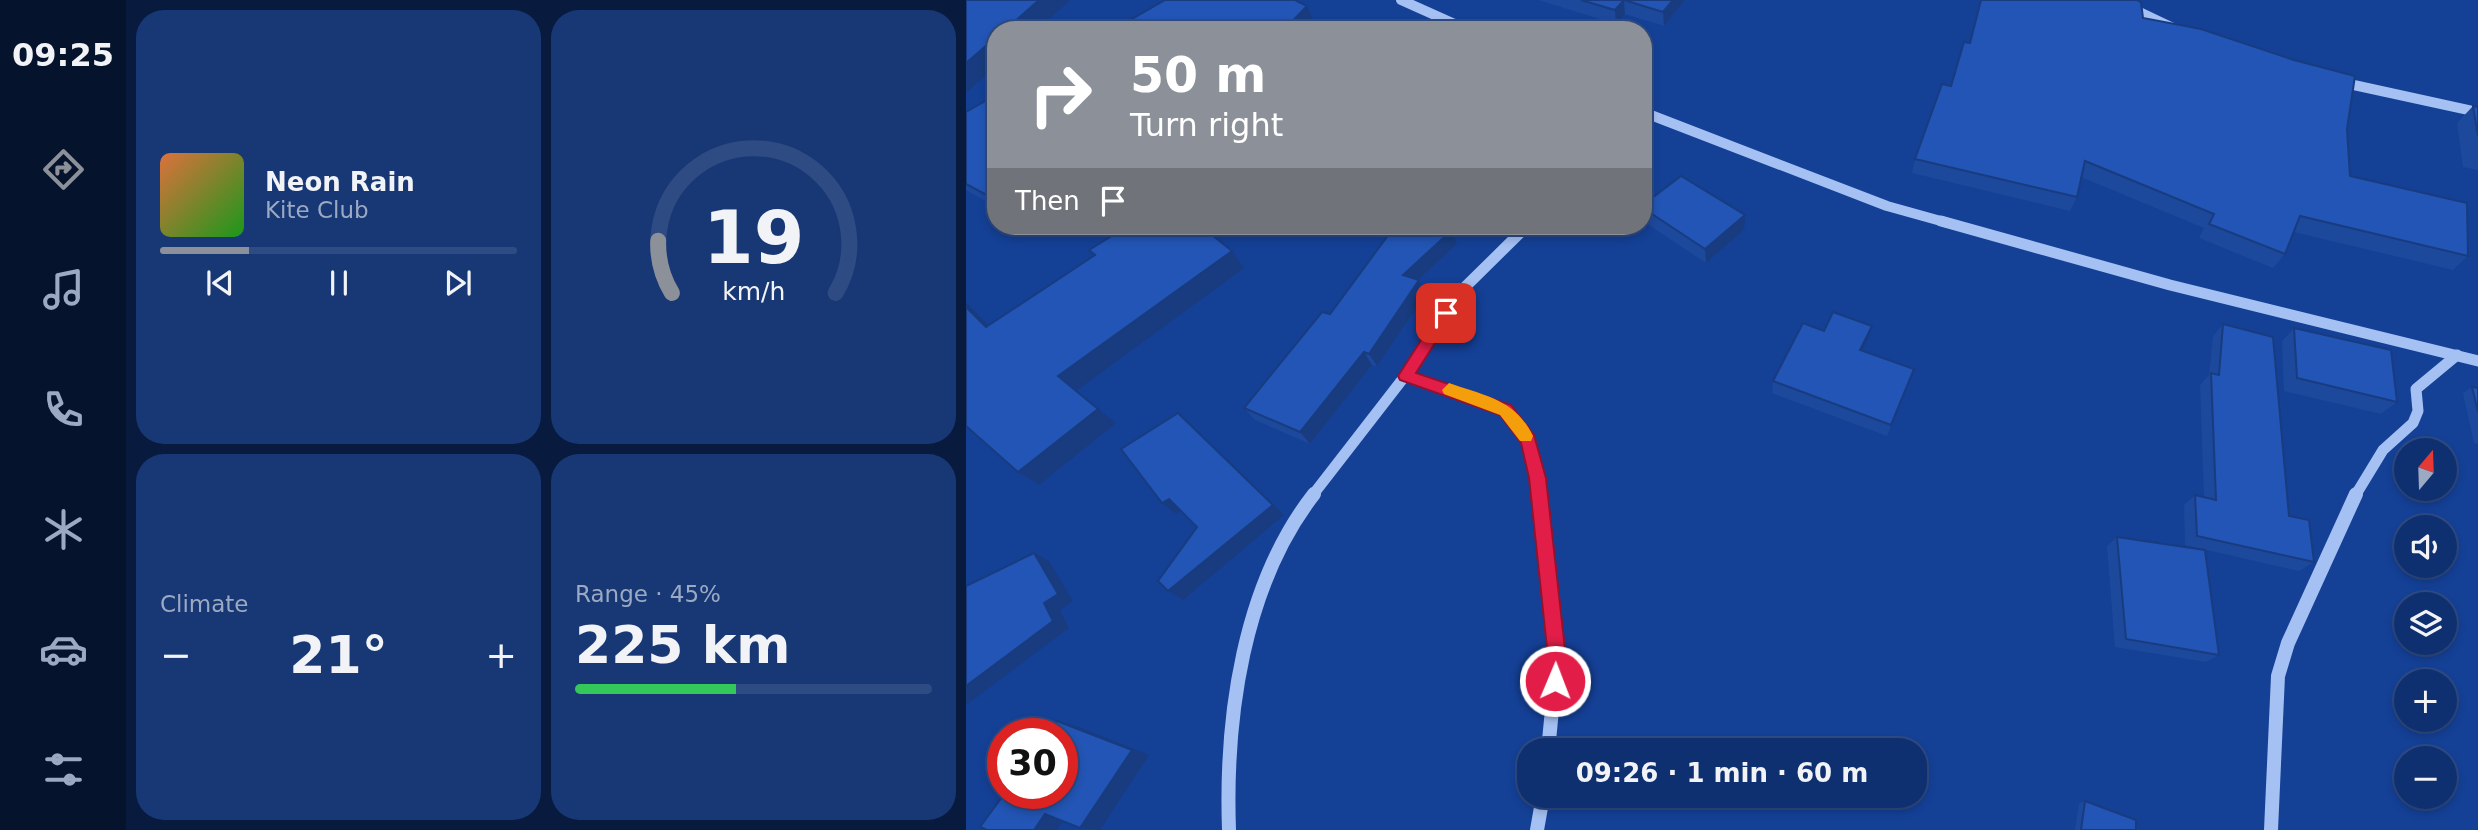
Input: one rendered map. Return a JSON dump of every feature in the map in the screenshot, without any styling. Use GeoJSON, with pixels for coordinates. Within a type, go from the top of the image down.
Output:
{"type":"FeatureCollection","features":[{"type":"Feature","properties":{"kind":"street"},"geometry":{"type":"LineString","coordinates":[[1401,0],[1448,21]]}},
{"type":"Feature","properties":{"kind":"street"},"geometry":{"type":"LineString","coordinates":[[2121,0],[2133,9],[2182,33]]}},
{"type":"Feature","properties":{"kind":"street"},"geometry":{"type":"LineString","coordinates":[[2333,80],[2376,92],[2478,112]]}},
{"type":"Feature","properties":{"kind":"street"},"geometry":{"type":"LineString","coordinates":[[1652,115],[1887,206],[2170,285],[2478,360]]}},
{"type":"Feature","properties":{"kind":"street"},"geometry":{"type":"LineString","coordinates":[[1229,830],[1227,778],[1242,659],[1264,580],[1296,517],[1405,376],[1460,292],[1518,235]]}},
{"type":"Feature","properties":{"kind":"street"},"geometry":{"type":"LineString","coordinates":[[2271,830],[2278,676],[2288,643],[2358,489],[2383,450],[2413,423],[2418,411],[2416,389],[2457,355]]}},
{"type":"Feature","properties":{"kind":"street"},"geometry":{"type":"LineString","coordinates":[[1405,376],[1506,410],[1528,440],[1537,478],[1557,658],[1549,738]]}},
{"type":"Feature","properties":{"kind":"street"},"geometry":{"type":"LineString","coordinates":[[1537,830],[1541,808]]}},
{"type":"Feature","properties":{"kind":"building"},"geometry":{"type":"Polygon","coordinates":[[[966,0],[1039,0],[1015,21],[987,21],[987,45],[966,63],[966,0]]]}},
{"type":"Feature","properties":{"kind":"building"},"geometry":{"type":"Polygon","coordinates":[[[1165,0],[1295,0],[1307,6],[1293,21],[1129,21],[1165,0]]]}},
{"type":"Feature","properties":{"kind":"building"},"geometry":{"type":"Polygon","coordinates":[[[1581,0],[1624,0],[1615,10],[1581,0]]]}},
{"type":"Feature","properties":{"kind":"building"},"geometry":{"type":"Polygon","coordinates":[[[1624,0],[1673,0],[1663,12],[1624,0]]]}},
{"type":"Feature","properties":{"kind":"building"},"geometry":{"type":"Polygon","coordinates":[[[1981,0],[2137,0],[2141,2],[2143,18],[2201,29],[2294,60],[2355,76],[2347,129],[2350,176],[2467,203],[2468,256],[2300,216],[2285,254],[2209,224],[2214,214],[2085,161],[2077,197],[1915,159],[1942,84],[1951,86],[1964,42],[1970,43],[1981,0]]]}},
{"type":"Feature","properties":{"kind":"building"},"geometry":{"type":"Polygon","coordinates":[[[987,100],[987,195],[966,184],[966,112],[987,100]]]}},
{"type":"Feature","properties":{"kind":"building"},"geometry":{"type":"Polygon","coordinates":[[[2473,106],[2478,107],[2478,136],[2473,106]]]}},
{"type":"Feature","properties":{"kind":"building"},"geometry":{"type":"Polygon","coordinates":[[[1681,176],[1745,215],[1705,249],[1652,214],[1652,198],[1681,176]]]}},
{"type":"Feature","properties":{"kind":"building"},"geometry":{"type":"Polygon","coordinates":[[[1113,235],[1212,235],[1232,251],[1058,376],[1098,409],[1018,472],[966,426],[966,307],[986,327],[1095,255],[1089,250],[1113,235]]]}},
{"type":"Feature","properties":{"kind":"building"},"geometry":{"type":"Polygon","coordinates":[[[1388,235],[1447,235],[1403,275],[1419,280],[1369,354],[1364,352],[1300,432],[1244,408],[1322,312],[1330,314],[1388,235]]]}},
{"type":"Feature","properties":{"kind":"building"},"geometry":{"type":"Polygon","coordinates":[[[1833,312],[1872,326],[1860,350],[1914,369],[1891,425],[1773,381],[1803,323],[1824,331],[1833,312]]]}},
{"type":"Feature","properties":{"kind":"building"},"geometry":{"type":"Polygon","coordinates":[[[2223,324],[2273,337],[2289,516],[2309,520],[2314,562],[2197,536],[2195,495],[2216,500],[2211,373],[2219,375],[2223,324]]]}},
{"type":"Feature","properties":{"kind":"building"},"geometry":{"type":"Polygon","coordinates":[[[2294,328],[2391,350],[2397,402],[2297,378],[2294,328]]]}},
{"type":"Feature","properties":{"kind":"building"},"geometry":{"type":"Polygon","coordinates":[[[2472,387],[2478,388],[2478,412],[2472,387]]]}},
{"type":"Feature","properties":{"kind":"building"},"geometry":{"type":"Polygon","coordinates":[[[1178,413],[1273,505],[1168,591],[1158,581],[1197,527],[1169,499],[1162,503],[1121,449],[1178,413]]]}},
{"type":"Feature","properties":{"kind":"building"},"geometry":{"type":"Polygon","coordinates":[[[2117,537],[2205,550],[2219,655],[2126,639],[2117,537]]]}},
{"type":"Feature","properties":{"kind":"building"},"geometry":{"type":"Polygon","coordinates":[[[1034,553],[1058,594],[1044,603],[1053,621],[966,686],[966,586],[1034,553]]]}},
{"type":"Feature","properties":{"kind":"building"},"geometry":{"type":"Polygon","coordinates":[[[1078,729],[1132,750],[1080,828],[1045,814],[1034,830],[987,830],[980,827],[993,809],[1078,809],[1078,729]]]}},
{"type":"Feature","properties":{"kind":"building"},"geometry":{"type":"Polygon","coordinates":[[[2085,801],[2136,820],[2136,830],[2081,830],[2085,801]]]}},
{"type":"Feature","properties":{"kind":"slow traffic"},"geometry":{"type":"LineString","coordinates":[[1449,390],[1506,410],[1525,436]]}},
{"type":"Feature","properties":{"kind":"route"},"geometry":{"type":"LineString","coordinates":[[1446,313],[1405,376],[1506,410],[1528,440],[1537,478],[1557,658],[1555,681]]}}]}
